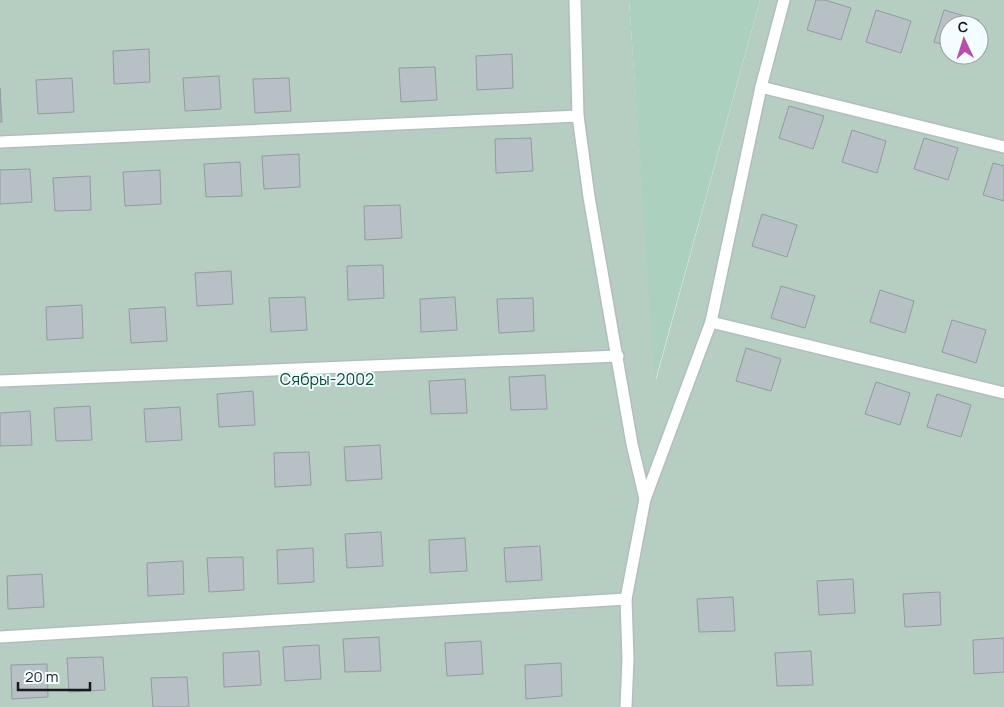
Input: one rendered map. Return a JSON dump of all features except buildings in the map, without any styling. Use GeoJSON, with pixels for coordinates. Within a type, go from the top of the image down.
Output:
{"type":"FeatureCollection","features":[{"type":"Feature","properties":{"kind":"lane"},"geometry":{"type":"LineString","coordinates":[[575,0],[578,116],[589,196],[632,444],[645,500]]}},
{"type":"Feature","properties":{"kind":"lane"},"geometry":{"type":"LineString","coordinates":[[626,707],[628,659],[626,599],[645,500],[710,322],[761,87],[784,0]]}},
{"type":"Feature","properties":{"kind":"lane"},"geometry":{"type":"LineString","coordinates":[[761,87],[1004,147]]}},
{"type":"Feature","properties":{"kind":"lane"},"geometry":{"type":"LineString","coordinates":[[0,142],[578,116]]}},
{"type":"Feature","properties":{"kind":"lane"},"geometry":{"type":"LineString","coordinates":[[710,322],[1004,393]]}},
{"type":"Feature","properties":{"kind":"lane"},"geometry":{"type":"LineString","coordinates":[[0,381],[618,356]]}},
{"type":"Feature","properties":{"kind":"lane"},"geometry":{"type":"LineString","coordinates":[[0,637],[626,599]]}},
{"type":"Feature","properties":{"kind":"green space","name":"Сябры-2002"},"geometry":{"type":"Polygon","coordinates":[[[0,0],[629,0],[656,380],[760,0],[1004,0],[1004,707],[0,707],[0,0]]]}},
{"type":"Feature","properties":{"kind":"green space"},"geometry":{"type":"Polygon","coordinates":[[[629,0],[760,0],[655,382],[629,0]]]}}]}
